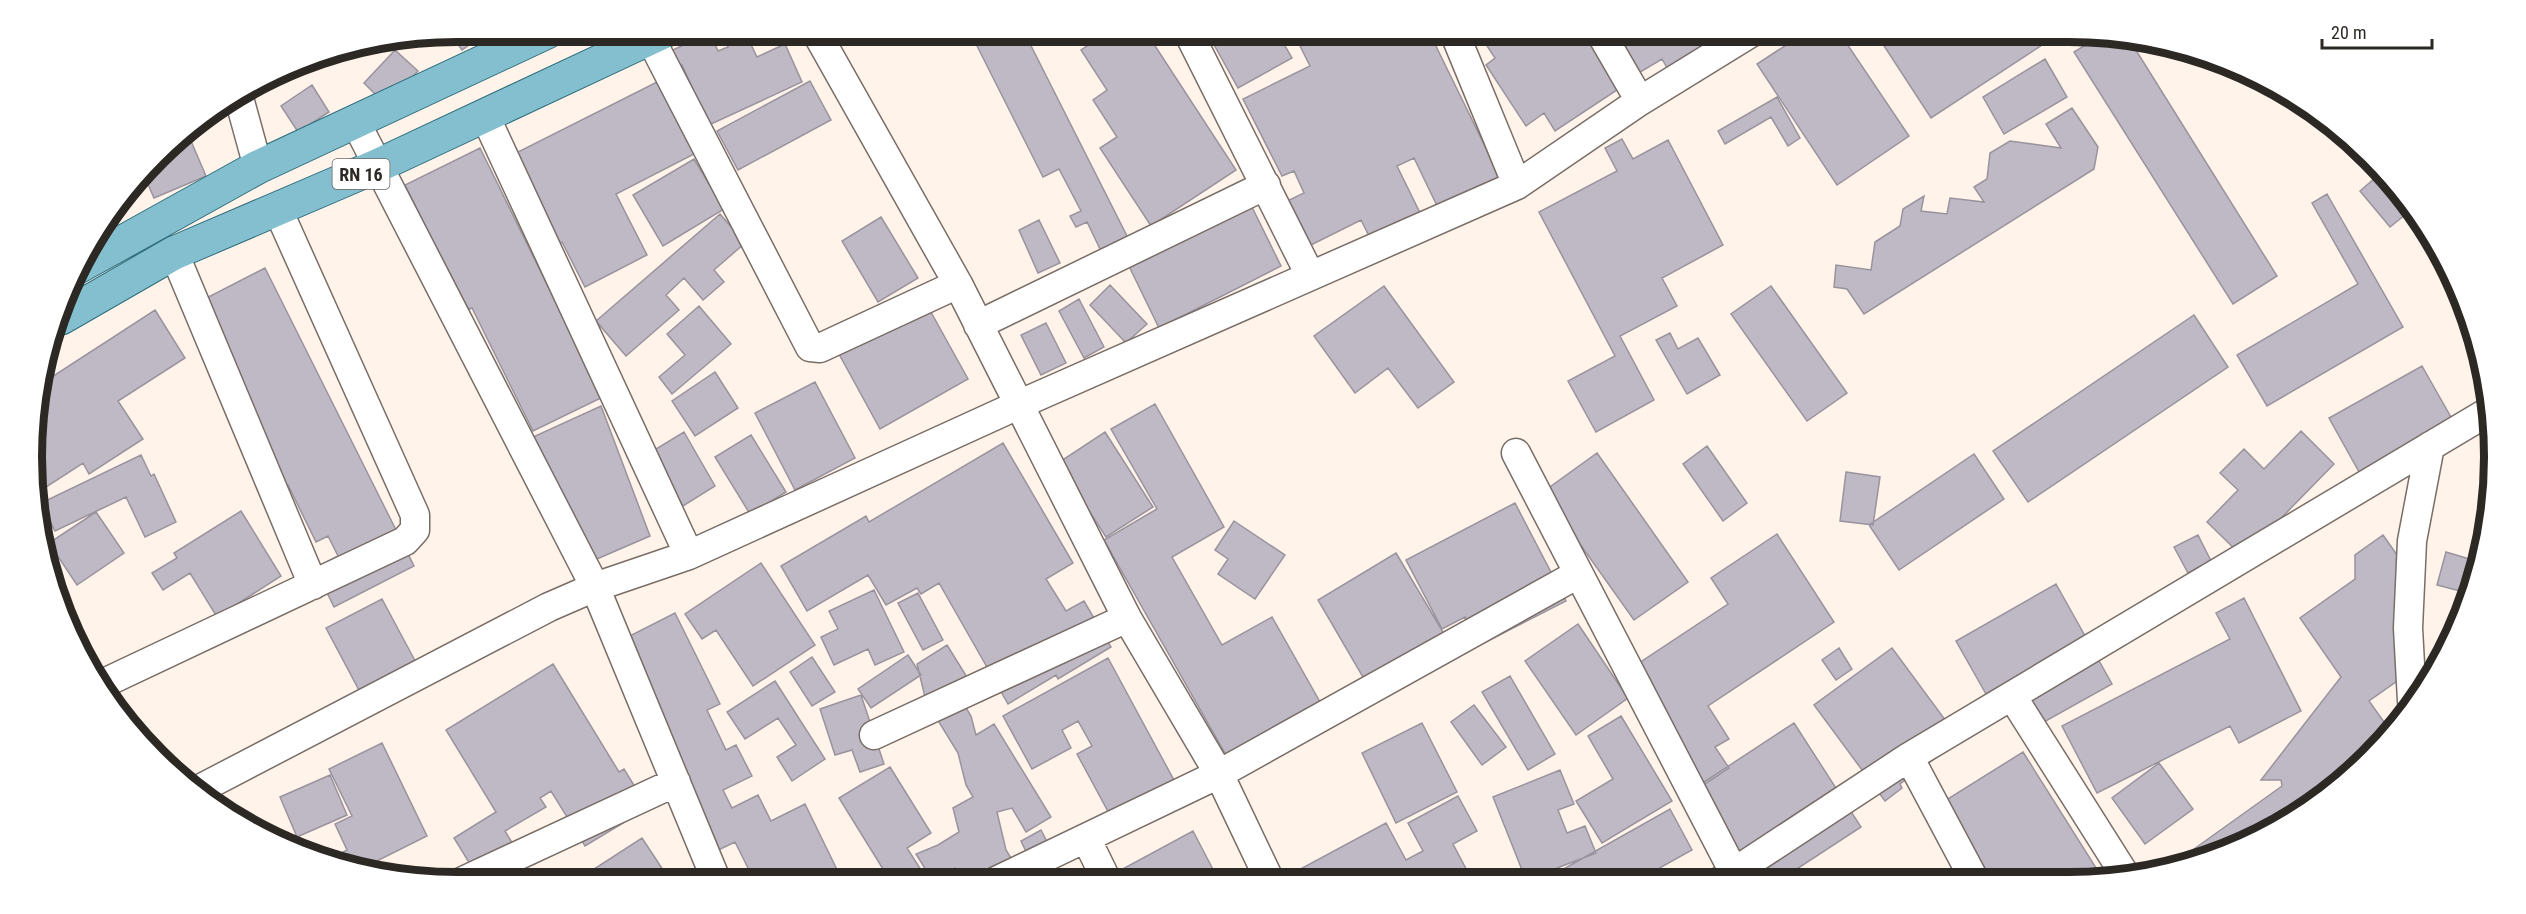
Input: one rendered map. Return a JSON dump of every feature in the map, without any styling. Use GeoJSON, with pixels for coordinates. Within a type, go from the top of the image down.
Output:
{"type":"FeatureCollection","features":[{"type":"Feature","properties":{"kind":"main road","name":"RN 16"},"geometry":{"type":"LineString","coordinates":[[93,259],[258,167],[525,42]]}},
{"type":"Feature","properties":{"kind":"main road","name":"RN 16"},"geometry":{"type":"LineString","coordinates":[[68,314],[174,253],[377,166],[637,42]]}},
{"type":"Feature","properties":{"kind":"street"},"geometry":{"type":"LineString","coordinates":[[657,42],[810,347],[820,348],[958,284]]}},
{"type":"Feature","properties":{"kind":"street"},"geometry":{"type":"LineString","coordinates":[[822,42],[958,284],[1127,618],[1219,774],[1266,872]]}},
{"type":"Feature","properties":{"kind":"street"},"geometry":{"type":"LineString","coordinates":[[1193,42],[1310,275]]}},
{"type":"Feature","properties":{"kind":"street"},"geometry":{"type":"LineString","coordinates":[[1458,42],[1518,185]]}},
{"type":"Feature","properties":{"kind":"street"},"geometry":{"type":"LineString","coordinates":[[1606,42],[1640,101]]}},
{"type":"Feature","properties":{"kind":"street"},"geometry":{"type":"LineString","coordinates":[[205,786],[549,607],[594,587],[689,555],[1018,405],[1518,185],[1640,101],[1736,42]]}},
{"type":"Feature","properties":{"kind":"street"},"geometry":{"type":"LineString","coordinates":[[240,103],[258,167]]}},
{"type":"Feature","properties":{"kind":"street"},"geometry":{"type":"LineString","coordinates":[[485,116],[689,555]]}},
{"type":"Feature","properties":{"kind":"street"},"geometry":{"type":"LineString","coordinates":[[355,121],[594,587],[713,872]]}},
{"type":"Feature","properties":{"kind":"street"},"geometry":{"type":"LineString","coordinates":[[978,325],[1266,185]]}},
{"type":"Feature","properties":{"kind":"street"},"geometry":{"type":"LineString","coordinates":[[108,681],[405,541],[415,530],[415,515],[278,210]]}},
{"type":"Feature","properties":{"kind":"street"},"geometry":{"type":"LineString","coordinates":[[174,253],[313,585]]}},
{"type":"Feature","properties":{"kind":"street"},"geometry":{"type":"LineString","coordinates":[[1738,872],[1909,757],[2481,416]]}},
{"type":"Feature","properties":{"kind":"street"},"geometry":{"type":"LineString","coordinates":[[2411,691],[2408,628],[2412,541],[2430,446]]}},
{"type":"Feature","properties":{"kind":"street"},"geometry":{"type":"LineString","coordinates":[[1516,453],[1728,872]]}},
{"type":"Feature","properties":{"kind":"street"},"geometry":{"type":"LineString","coordinates":[[1015,872],[1219,774],[1578,574]]}},
{"type":"Feature","properties":{"kind":"street"},"geometry":{"type":"LineString","coordinates":[[874,735],[1127,618]]}},
{"type":"Feature","properties":{"kind":"street"},"geometry":{"type":"LineString","coordinates":[[2012,696],[2121,868]]}},
{"type":"Feature","properties":{"kind":"street"},"geometry":{"type":"LineString","coordinates":[[1909,757],[1970,872]]}},
{"type":"Feature","properties":{"kind":"street"},"geometry":{"type":"LineString","coordinates":[[482,872],[676,782]]}},
{"type":"Feature","properties":{"kind":"street"},"geometry":{"type":"LineString","coordinates":[[1086,838],[1103,872]]}},
{"type":"Feature","properties":{"kind":"building"},"geometry":{"type":"Polygon","coordinates":[[[456,42],[473,42],[462,50],[456,42]]]}},
{"type":"Feature","properties":{"kind":"building"},"geometry":{"type":"Polygon","coordinates":[[[690,42],[714,42],[718,51],[728,47],[725,42],[750,42],[757,57],[785,44],[802,82],[709,125],[682,65],[674,69],[666,53],[690,42]]]}},
{"type":"Feature","properties":{"kind":"building"},"geometry":{"type":"Polygon","coordinates":[[[975,42],[1029,42],[1129,240],[1102,253],[1087,222],[1076,227],[1070,216],[1081,211],[1059,169],[1043,177],[975,42]]]}},
{"type":"Feature","properties":{"kind":"building"},"geometry":{"type":"Polygon","coordinates":[[[1093,42],[1153,42],[1236,170],[1151,226],[1100,148],[1117,137],[1093,100],[1107,90],[1081,50],[1093,42]]]}},
{"type":"Feature","properties":{"kind":"building"},"geometry":{"type":"Polygon","coordinates":[[[1213,42],[1283,42],[1292,58],[1238,88],[1213,42]]]}},
{"type":"Feature","properties":{"kind":"building"},"geometry":{"type":"Polygon","coordinates":[[[1298,42],[1434,42],[1502,181],[1440,212],[1414,158],[1397,166],[1423,219],[1373,244],[1361,220],[1307,247],[1285,202],[1304,193],[1294,171],[1282,176],[1243,99],[1310,66],[1298,42]]]}},
{"type":"Feature","properties":{"kind":"building"},"geometry":{"type":"Polygon","coordinates":[[[1485,42],[1594,42],[1623,86],[1555,131],[1544,113],[1526,126],[1486,65],[1495,58],[1485,42]]]}},
{"type":"Feature","properties":{"kind":"building"},"geometry":{"type":"Polygon","coordinates":[[[1619,42],[1709,42],[1712,47],[1670,73],[1662,59],[1637,74],[1619,42]]]}},
{"type":"Feature","properties":{"kind":"building"},"geometry":{"type":"Polygon","coordinates":[[[1791,42],[1846,42],[1909,136],[1837,185],[1757,64],[1791,42]]]}},
{"type":"Feature","properties":{"kind":"building"},"geometry":{"type":"Polygon","coordinates":[[[1882,42],[2047,42],[1931,118],[1882,42]]]}},
{"type":"Feature","properties":{"kind":"building"},"geometry":{"type":"Polygon","coordinates":[[[2089,43],[2134,48],[2277,276],[2233,304],[2074,52],[2089,43]]]}},
{"type":"Feature","properties":{"kind":"building"},"geometry":{"type":"Polygon","coordinates":[[[395,50],[418,71],[386,105],[364,83],[395,50]]]}},
{"type":"Feature","properties":{"kind":"building"},"geometry":{"type":"Polygon","coordinates":[[[2045,59],[2067,97],[2004,134],[1983,97],[2045,59]]]}},
{"type":"Feature","properties":{"kind":"building"},"geometry":{"type":"Polygon","coordinates":[[[661,80],[698,152],[616,194],[647,255],[585,287],[562,242],[559,244],[514,154],[661,80]]]}},
{"type":"Feature","properties":{"kind":"building"},"geometry":{"type":"Polygon","coordinates":[[[810,81],[831,120],[738,170],[717,131],[810,81]]]}},
{"type":"Feature","properties":{"kind":"building"},"geometry":{"type":"Polygon","coordinates":[[[312,85],[329,112],[298,132],[281,106],[312,85]]]}},
{"type":"Feature","properties":{"kind":"building"},"geometry":{"type":"Polygon","coordinates":[[[1777,97],[1800,138],[1788,146],[1771,117],[1725,144],[1718,131],[1777,97]]]}},
{"type":"Feature","properties":{"kind":"building"},"geometry":{"type":"Polygon","coordinates":[[[2072,108],[2098,147],[2094,169],[1864,314],[1847,289],[1834,287],[1836,265],[1871,270],[1875,242],[1900,226],[1903,209],[1924,196],[1921,211],[1947,214],[1950,198],[1984,202],[1974,187],[1987,179],[1990,153],[2010,141],[2061,148],[2046,124],[2072,108]]]}},
{"type":"Feature","properties":{"kind":"building"},"geometry":{"type":"Polygon","coordinates":[[[190,139],[206,176],[154,198],[147,181],[190,139]]]}},
{"type":"Feature","properties":{"kind":"building"},"geometry":{"type":"Polygon","coordinates":[[[1622,139],[1633,159],[1668,140],[1723,245],[1662,278],[1677,306],[1620,336],[1654,400],[1596,432],[1568,381],[1615,356],[1539,212],[1617,171],[1605,148],[1622,139]]]}},
{"type":"Feature","properties":{"kind":"building"},"geometry":{"type":"Polygon","coordinates":[[[480,148],[592,376],[607,395],[533,431],[472,308],[467,310],[405,185],[480,148]]]}},
{"type":"Feature","properties":{"kind":"building"},"geometry":{"type":"Polygon","coordinates":[[[694,159],[724,209],[663,246],[633,195],[694,159]]]}},
{"type":"Feature","properties":{"kind":"building"},"geometry":{"type":"Polygon","coordinates":[[[2376,178],[2412,224],[2405,215],[2390,227],[2360,191],[2376,178]]]}},
{"type":"Feature","properties":{"kind":"building"},"geometry":{"type":"Polygon","coordinates":[[[2327,194],[2403,327],[2267,406],[2237,355],[2358,284],[2312,203],[2327,194]]]}},
{"type":"Feature","properties":{"kind":"building"},"geometry":{"type":"Polygon","coordinates":[[[1249,201],[1281,266],[1159,328],[1127,262],[1249,201]]]}},
{"type":"Feature","properties":{"kind":"building"},"geometry":{"type":"Polygon","coordinates":[[[720,214],[745,243],[714,270],[724,282],[703,300],[684,278],[666,295],[679,310],[626,356],[596,321],[720,214]]]}},
{"type":"Feature","properties":{"kind":"building"},"geometry":{"type":"Polygon","coordinates":[[[881,217],[918,278],[878,302],[842,241],[881,217]]]}},
{"type":"Feature","properties":{"kind":"building"},"geometry":{"type":"Polygon","coordinates":[[[1039,220],[1060,263],[1038,273],[1019,230],[1039,220]]]}},
{"type":"Feature","properties":{"kind":"building"},"geometry":{"type":"Polygon","coordinates":[[[265,268],[414,566],[334,607],[315,568],[338,556],[328,536],[316,542],[288,485],[278,490],[183,310],[265,268]]]}},
{"type":"Feature","properties":{"kind":"building"},"geometry":{"type":"Polygon","coordinates":[[[1110,285],[1147,324],[1126,343],[1090,305],[1110,285]]]}},
{"type":"Feature","properties":{"kind":"building"},"geometry":{"type":"Polygon","coordinates":[[[1384,286],[1454,382],[1418,408],[1388,368],[1355,393],[1314,336],[1384,286]]]}},
{"type":"Feature","properties":{"kind":"building"},"geometry":{"type":"Polygon","coordinates":[[[1771,286],[1847,393],[1807,421],[1731,314],[1771,286]]]}},
{"type":"Feature","properties":{"kind":"building"},"geometry":{"type":"Polygon","coordinates":[[[1079,299],[1104,347],[1084,358],[1059,311],[1079,299]]]}},
{"type":"Feature","properties":{"kind":"building"},"geometry":{"type":"Polygon","coordinates":[[[927,305],[968,379],[880,429],[839,354],[927,305]]]}},
{"type":"Feature","properties":{"kind":"building"},"geometry":{"type":"Polygon","coordinates":[[[699,306],[731,344],[672,394],[659,377],[685,355],[667,334],[699,306]]]}},
{"type":"Feature","properties":{"kind":"building"},"geometry":{"type":"Polygon","coordinates":[[[155,310],[185,358],[118,401],[143,439],[89,474],[83,463],[44,489],[43,430],[50,378],[155,310]]]}},
{"type":"Feature","properties":{"kind":"building"},"geometry":{"type":"Polygon","coordinates":[[[2194,315],[2228,367],[2028,502],[1993,451],[2194,315]]]}},
{"type":"Feature","properties":{"kind":"building"},"geometry":{"type":"Polygon","coordinates":[[[1046,323],[1066,363],[1041,375],[1021,335],[1046,323]]]}},
{"type":"Feature","properties":{"kind":"building"},"geometry":{"type":"Polygon","coordinates":[[[1670,333],[1678,349],[1698,338],[1720,375],[1687,394],[1656,340],[1670,333]]]}},
{"type":"Feature","properties":{"kind":"building"},"geometry":{"type":"Polygon","coordinates":[[[2422,366],[2456,426],[2363,479],[2329,418],[2422,366]]]}},
{"type":"Feature","properties":{"kind":"building"},"geometry":{"type":"Polygon","coordinates":[[[715,372],[738,408],[695,436],[672,401],[715,372]]]}},
{"type":"Feature","properties":{"kind":"building"},"geometry":{"type":"Polygon","coordinates":[[[815,382],[855,458],[795,490],[755,413],[815,382]]]}},
{"type":"Feature","properties":{"kind":"building"},"geometry":{"type":"Polygon","coordinates":[[[1155,404],[1224,527],[1172,557],[1222,645],[1272,617],[1333,725],[1239,778],[1104,540],[1157,509],[1111,429],[1155,404]]]}},
{"type":"Feature","properties":{"kind":"building"},"geometry":{"type":"Polygon","coordinates":[[[601,406],[650,536],[590,562],[533,437],[601,406]]]}},
{"type":"Feature","properties":{"kind":"building"},"geometry":{"type":"Polygon","coordinates":[[[2301,431],[2334,464],[2243,557],[2207,522],[2238,490],[2220,473],[2244,449],[2264,469],[2301,431]]]}},
{"type":"Feature","properties":{"kind":"building"},"geometry":{"type":"Polygon","coordinates":[[[684,432],[715,486],[683,506],[651,452],[684,432]]]}},
{"type":"Feature","properties":{"kind":"building"},"geometry":{"type":"Polygon","coordinates":[[[1105,432],[1153,507],[1106,537],[1058,463],[1105,432]]]}},
{"type":"Feature","properties":{"kind":"building"},"geometry":{"type":"Polygon","coordinates":[[[751,435],[786,492],[750,514],[715,457],[751,435]]]}},
{"type":"Feature","properties":{"kind":"building"},"geometry":{"type":"Polygon","coordinates":[[[1003,443],[1073,563],[1046,579],[1066,611],[1084,601],[1111,647],[1058,679],[1056,675],[1008,704],[939,583],[921,594],[917,588],[886,605],[868,575],[807,611],[781,566],[866,516],[869,522],[1003,443]]]}},
{"type":"Feature","properties":{"kind":"building"},"geometry":{"type":"Polygon","coordinates":[[[1707,446],[1747,503],[1723,521],[1683,464],[1707,446]]]}},
{"type":"Feature","properties":{"kind":"building"},"geometry":{"type":"Polygon","coordinates":[[[1597,453],[1688,582],[1634,620],[1543,492],[1597,453]]]}},
{"type":"Feature","properties":{"kind":"building"},"geometry":{"type":"Polygon","coordinates":[[[1974,454],[2004,499],[1899,570],[1869,525],[1974,454]]]}},
{"type":"Feature","properties":{"kind":"building"},"geometry":{"type":"Polygon","coordinates":[[[141,455],[151,476],[154,474],[176,522],[145,537],[126,497],[55,531],[46,514],[45,501],[141,455]]]}},
{"type":"Feature","properties":{"kind":"building"},"geometry":{"type":"Polygon","coordinates":[[[1846,472],[1880,477],[1873,525],[1840,521],[1846,472]]]}},
{"type":"Feature","properties":{"kind":"building"},"geometry":{"type":"Polygon","coordinates":[[[1515,503],[1566,601],[1480,645],[1465,617],[1442,629],[1406,560],[1515,503]]]}},
{"type":"Feature","properties":{"kind":"building"},"geometry":{"type":"Polygon","coordinates":[[[241,511],[281,576],[217,617],[190,573],[163,590],[152,573],[177,558],[174,553],[241,511]]]}},
{"type":"Feature","properties":{"kind":"building"},"geometry":{"type":"Polygon","coordinates":[[[96,512],[124,553],[77,585],[52,548],[51,542],[96,512]]]}},
{"type":"Feature","properties":{"kind":"building"},"geometry":{"type":"Polygon","coordinates":[[[1234,521],[1285,555],[1255,599],[1218,574],[1228,559],[1215,550],[1234,521]]]}},
{"type":"Feature","properties":{"kind":"building"},"geometry":{"type":"Polygon","coordinates":[[[1777,534],[1834,622],[1708,706],[1729,739],[1715,747],[1729,768],[1696,790],[1624,673],[1728,604],[1711,578],[1777,534]]]}},
{"type":"Feature","properties":{"kind":"building"},"geometry":{"type":"Polygon","coordinates":[[[2198,535],[2211,561],[2188,573],[2174,547],[2198,535]]]}},
{"type":"Feature","properties":{"kind":"building"},"geometry":{"type":"Polygon","coordinates":[[[2383,535],[2411,575],[2400,679],[2369,701],[2386,725],[2343,769],[2300,802],[2253,829],[2185,855],[2282,786],[2281,780],[2261,780],[2341,677],[2300,618],[2355,579],[2355,555],[2383,535]]]}},
{"type":"Feature","properties":{"kind":"building"},"geometry":{"type":"Polygon","coordinates":[[[2446,552],[2471,559],[2461,591],[2437,585],[2446,552]]]}},
{"type":"Feature","properties":{"kind":"building"},"geometry":{"type":"Polygon","coordinates":[[[1396,553],[1456,654],[1364,679],[1318,600],[1396,553]]]}},
{"type":"Feature","properties":{"kind":"building"},"geometry":{"type":"Polygon","coordinates":[[[761,563],[815,645],[753,686],[716,630],[702,639],[685,614],[761,563]]]}},
{"type":"Feature","properties":{"kind":"building"},"geometry":{"type":"Polygon","coordinates":[[[2056,584],[2112,684],[2035,727],[2009,681],[1986,694],[1956,641],[2056,584]]]}},
{"type":"Feature","properties":{"kind":"building"},"geometry":{"type":"Polygon","coordinates":[[[874,590],[904,652],[875,665],[868,649],[834,665],[821,637],[838,629],[829,611],[874,590]]]}},
{"type":"Feature","properties":{"kind":"building"},"geometry":{"type":"Polygon","coordinates":[[[918,593],[943,640],[923,650],[898,603],[918,593]]]}},
{"type":"Feature","properties":{"kind":"building"},"geometry":{"type":"Polygon","coordinates":[[[2244,598],[2301,711],[2239,743],[2230,726],[2097,793],[2062,726],[2230,639],[2216,613],[2244,598]]]}},
{"type":"Feature","properties":{"kind":"building"},"geometry":{"type":"Polygon","coordinates":[[[382,599],[420,670],[360,692],[326,628],[382,599]]]}},
{"type":"Feature","properties":{"kind":"building"},"geometry":{"type":"Polygon","coordinates":[[[675,613],[720,704],[707,710],[726,750],[736,745],[752,776],[723,790],[732,808],[758,795],[771,821],[805,804],[838,872],[750,872],[735,842],[710,854],[608,647],[675,613]]]}},
{"type":"Feature","properties":{"kind":"building"},"geometry":{"type":"Polygon","coordinates":[[[1578,624],[1628,698],[1576,735],[1525,661],[1578,624]]]}},
{"type":"Feature","properties":{"kind":"building"},"geometry":{"type":"Polygon","coordinates":[[[947,645],[970,682],[956,691],[971,716],[976,735],[994,724],[1051,817],[1026,832],[1012,808],[997,812],[1006,850],[1018,872],[957,872],[955,868],[940,872],[927,872],[916,854],[938,845],[959,832],[953,808],[973,797],[966,785],[958,753],[926,701],[917,664],[947,645]]]}},
{"type":"Feature","properties":{"kind":"building"},"geometry":{"type":"Polygon","coordinates":[[[1839,648],[1852,669],[1836,680],[1822,660],[1839,648]]]}},
{"type":"Feature","properties":{"kind":"building"},"geometry":{"type":"Polygon","coordinates":[[[1892,648],[1960,740],[1900,784],[1902,788],[1885,801],[1814,705],[1892,648]]]}},
{"type":"Feature","properties":{"kind":"building"},"geometry":{"type":"Polygon","coordinates":[[[908,655],[921,675],[871,708],[858,689],[908,655]]]}},
{"type":"Feature","properties":{"kind":"building"},"geometry":{"type":"Polygon","coordinates":[[[812,657],[835,692],[812,706],[790,672],[812,657]]]}},
{"type":"Feature","properties":{"kind":"building"},"geometry":{"type":"Polygon","coordinates":[[[1108,658],[1182,795],[1118,830],[1077,754],[1092,746],[1078,721],[1062,730],[1071,748],[1032,769],[1003,716],[1108,658]]]}},
{"type":"Feature","properties":{"kind":"building"},"geometry":{"type":"Polygon","coordinates":[[[553,664],[619,772],[624,769],[648,808],[585,846],[551,791],[540,798],[546,807],[505,831],[526,866],[516,872],[475,872],[454,838],[496,812],[446,730],[553,664]]]}},
{"type":"Feature","properties":{"kind":"building"},"geometry":{"type":"Polygon","coordinates":[[[1510,676],[1555,754],[1528,770],[1482,692],[1510,676]]]}},
{"type":"Feature","properties":{"kind":"building"},"geometry":{"type":"Polygon","coordinates":[[[775,681],[825,759],[792,781],[777,757],[796,745],[778,718],[745,739],[727,712],[775,681]]]}},
{"type":"Feature","properties":{"kind":"building"},"geometry":{"type":"Polygon","coordinates":[[[861,695],[884,764],[860,772],[852,750],[835,755],[820,709],[861,695]]]}},
{"type":"Feature","properties":{"kind":"building"},"geometry":{"type":"Polygon","coordinates":[[[1474,705],[1506,747],[1482,765],[1451,722],[1474,705]]]}},
{"type":"Feature","properties":{"kind":"building"},"geometry":{"type":"Polygon","coordinates":[[[1621,716],[1672,801],[1602,843],[1576,801],[1613,779],[1588,736],[1621,716]]]}},
{"type":"Feature","properties":{"kind":"building"},"geometry":{"type":"Polygon","coordinates":[[[1422,723],[1457,792],[1396,823],[1362,753],[1422,723]]]}},
{"type":"Feature","properties":{"kind":"building"},"geometry":{"type":"Polygon","coordinates":[[[1794,723],[1861,827],[1792,872],[1750,872],[1695,788],[1794,723]]]}},
{"type":"Feature","properties":{"kind":"building"},"geometry":{"type":"Polygon","coordinates":[[[382,743],[427,836],[373,863],[339,855],[347,850],[335,824],[352,816],[329,769],[382,743]]]}},
{"type":"Feature","properties":{"kind":"building"},"geometry":{"type":"Polygon","coordinates":[[[2023,752],[2098,871],[1976,872],[1935,807],[2023,752]]]}},
{"type":"Feature","properties":{"kind":"building"},"geometry":{"type":"Polygon","coordinates":[[[2159,763],[2193,809],[2145,844],[2112,798],[2159,763]]]}},
{"type":"Feature","properties":{"kind":"building"},"geometry":{"type":"Polygon","coordinates":[[[890,767],[931,833],[907,848],[922,872],[885,872],[839,798],[890,767]]]}},
{"type":"Feature","properties":{"kind":"building"},"geometry":{"type":"Polygon","coordinates":[[[1560,770],[1574,804],[1558,810],[1567,833],[1585,826],[1596,853],[1547,872],[1523,872],[1493,797],[1560,770]]]}},
{"type":"Feature","properties":{"kind":"building"},"geometry":{"type":"Polygon","coordinates":[[[330,775],[347,815],[297,837],[280,797],[330,775]]]}},
{"type":"Feature","properties":{"kind":"building"},"geometry":{"type":"Polygon","coordinates":[[[1458,796],[1477,831],[1453,844],[1468,872],[1295,872],[1386,823],[1406,860],[1423,851],[1408,823],[1458,796]]]}},
{"type":"Feature","properties":{"kind":"building"},"geometry":{"type":"Polygon","coordinates":[[[1670,809],[1692,850],[1652,872],[1558,872],[1670,809]]]}},
{"type":"Feature","properties":{"kind":"building"},"geometry":{"type":"Polygon","coordinates":[[[1041,830],[1056,859],[1035,870],[1021,841],[1041,830]]]}},
{"type":"Feature","properties":{"kind":"building"},"geometry":{"type":"Polygon","coordinates":[[[1193,831],[1214,872],[1117,872],[1193,831]]]}},
{"type":"Feature","properties":{"kind":"building"},"geometry":{"type":"Polygon","coordinates":[[[642,838],[664,872],[589,872],[642,838]]]}}]}
